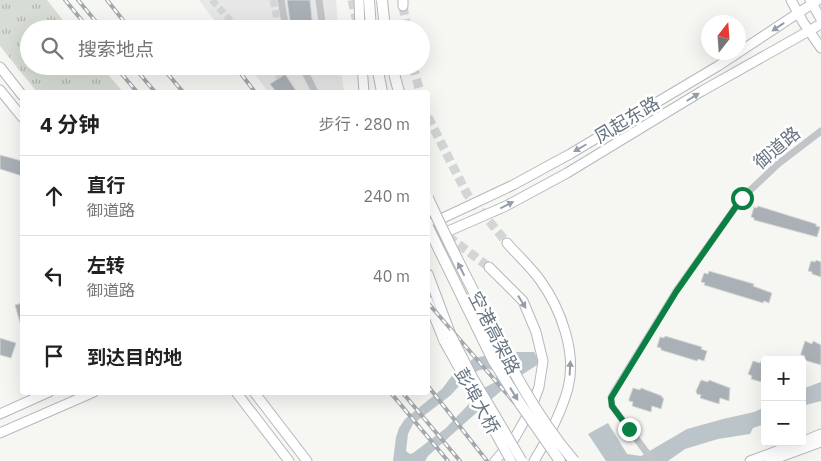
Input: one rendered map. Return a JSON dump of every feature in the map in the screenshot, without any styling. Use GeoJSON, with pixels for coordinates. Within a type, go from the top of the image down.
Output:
{"type":"FeatureCollection","features":[{"type":"Feature","properties":{"kind":"highway"},"geometry":{"type":"LineString","coordinates":[[369,0],[370,20]]}},
{"type":"Feature","properties":{"kind":"highway"},"geometry":{"type":"LineString","coordinates":[[383,0],[383,20]]}},
{"type":"Feature","properties":{"kind":"highway"},"geometry":{"type":"LineString","coordinates":[[379,75],[382,90]]}},
{"type":"Feature","properties":{"kind":"highway"},"geometry":{"type":"LineString","coordinates":[[394,75],[398,90]]}},
{"type":"Feature","properties":{"kind":"highway","name":"空港高架路"},"geometry":{"type":"LineString","coordinates":[[430,202],[524,392],[574,461]]}},
{"type":"Feature","properties":{"kind":"highway","name":"空港高架路"},"geometry":{"type":"LineString","coordinates":[[430,230],[493,360],[520,404],[560,461]]}},
{"type":"Feature","properties":{"kind":"main road"},"geometry":{"type":"LineString","coordinates":[[359,0],[360,20]]}},
{"type":"Feature","properties":{"kind":"main road"},"geometry":{"type":"LineString","coordinates":[[791,0],[821,48]]}},
{"type":"Feature","properties":{"kind":"main road"},"geometry":{"type":"LineString","coordinates":[[814,1],[821,19]]}},
{"type":"Feature","properties":{"kind":"main road","name":"凤起东路"},"geometry":{"type":"LineString","coordinates":[[430,225],[512,186],[570,154],[718,66],[814,1]]}},
{"type":"Feature","properties":{"kind":"main road","name":"凤起东路"},"geometry":{"type":"LineString","coordinates":[[430,239],[506,206],[567,173],[702,91],[821,24]]}},
{"type":"Feature","properties":{"kind":"main road"},"geometry":{"type":"LineString","coordinates":[[0,67],[20,92]]}},
{"type":"Feature","properties":{"kind":"main road"},"geometry":{"type":"LineString","coordinates":[[362,75],[363,90]]}},
{"type":"Feature","properties":{"kind":"main road"},"geometry":{"type":"LineString","coordinates":[[377,90],[378,75]]}},
{"type":"Feature","properties":{"kind":"main road"},"geometry":{"type":"LineString","coordinates":[[0,90],[20,115]]}},
{"type":"Feature","properties":{"kind":"main road"},"geometry":{"type":"LineString","coordinates":[[507,244],[546,289],[560,314],[570,351],[569,386],[549,435],[534,461]]}},
{"type":"Feature","properties":{"kind":"main road"},"geometry":{"type":"LineString","coordinates":[[490,266],[523,301],[536,332],[543,361],[540,387],[531,409],[514,439],[495,461]]}},
{"type":"Feature","properties":{"kind":"main road"},"geometry":{"type":"LineString","coordinates":[[430,280],[448,338]]}},
{"type":"Feature","properties":{"kind":"main road"},"geometry":{"type":"LineString","coordinates":[[430,305],[522,461]]}},
{"type":"Feature","properties":{"kind":"main road","name":"彭埠大桥"},"geometry":{"type":"LineString","coordinates":[[448,338],[511,461]]}},
{"type":"Feature","properties":{"kind":"main road"},"geometry":{"type":"LineString","coordinates":[[0,414],[42,395]]}},
{"type":"Feature","properties":{"kind":"main road"},"geometry":{"type":"LineString","coordinates":[[0,433],[87,395]]}},
{"type":"Feature","properties":{"kind":"main road"},"geometry":{"type":"LineString","coordinates":[[238,395],[289,461]]}},
{"type":"Feature","properties":{"kind":"main road"},"geometry":{"type":"LineString","coordinates":[[256,395],[307,461]]}},
{"type":"Feature","properties":{"kind":"main road"},"geometry":{"type":"LineString","coordinates":[[806,440],[821,434]]}},
{"type":"Feature","properties":{"kind":"main road"},"geometry":{"type":"LineString","coordinates":[[769,461],[821,442]]}},
{"type":"Feature","properties":{"kind":"main road"},"geometry":{"type":"LineString","coordinates":[[750,461],[791,446]]}},
{"type":"Feature","properties":{"kind":"street"},"geometry":{"type":"LineString","coordinates":[[281,0],[284,20]]}},
{"type":"Feature","properties":{"kind":"street"},"geometry":{"type":"LineString","coordinates":[[319,0],[322,20]]}},
{"type":"Feature","properties":{"kind":"street"},"geometry":{"type":"LineString","coordinates":[[306,75],[314,90]]}},
{"type":"Feature","properties":{"kind":"street","name":"御道路"},"geometry":{"type":"LineString","coordinates":[[653,461],[612,406],[611,398],[615,390],[676,292],[742,198],[778,164],[821,132]]}},
{"type":"Feature","properties":{"kind":"shaded area"},"geometry":{"type":"Polygon","coordinates":[[[199,0],[336,0],[337,20],[214,20],[199,0]]]}},
{"type":"Feature","properties":{"kind":"shaded area"},"geometry":{"type":"Polygon","coordinates":[[[256,75],[342,75],[344,90],[267,90],[256,75]]]}},
{"type":"Feature","properties":{"kind":"shaded area"},"geometry":{"type":"Polygon","coordinates":[[[505,352],[534,352],[540,363],[514,380],[494,397],[428,456],[425,461],[393,461],[396,437],[405,419],[442,389],[451,377],[474,358],[505,352]],[[487,368],[477,371],[451,395],[413,424],[408,434],[406,451],[410,454],[413,453],[446,428],[484,388],[495,382],[494,371],[487,368]]]}},
{"type":"Feature","properties":{"kind":"shaded area"},"geometry":{"type":"Polygon","coordinates":[[[821,382],[821,401],[806,405],[806,388],[821,382]]]}},
{"type":"Feature","properties":{"kind":"shaded area"},"geometry":{"type":"Polygon","coordinates":[[[761,409],[761,425],[753,428],[750,434],[718,439],[685,449],[668,461],[606,461],[588,434],[608,423],[627,454],[641,456],[687,429],[761,409]]]}},
{"type":"Feature","properties":{"kind":"green space"},"geometry":{"type":"Polygon","coordinates":[[[0,0],[47,0],[63,20],[20,20],[20,71],[0,46],[0,0]]]}},
{"type":"Feature","properties":{"kind":"green space"},"geometry":{"type":"Polygon","coordinates":[[[23,75],[109,75],[121,90],[35,90],[23,75]]]}},
{"type":"Feature","properties":{"kind":"building"},"geometry":{"type":"Polygon","coordinates":[[[287,0],[310,0],[312,20],[290,20],[287,0]]]}},
{"type":"Feature","properties":{"kind":"building"},"geometry":{"type":"Polygon","coordinates":[[[286,75],[296,90],[274,90],[270,84],[286,75]]]}},
{"type":"Feature","properties":{"kind":"building"},"geometry":{"type":"Polygon","coordinates":[[[0,155],[20,160],[20,175],[0,169],[0,155]]]}},
{"type":"Feature","properties":{"kind":"building"},"geometry":{"type":"Polygon","coordinates":[[[758,206],[816,224],[816,226],[820,227],[817,237],[754,220],[751,217],[754,207],[757,208],[758,206]]]}},
{"type":"Feature","properties":{"kind":"building"},"geometry":{"type":"Polygon","coordinates":[[[816,260],[821,262],[821,277],[808,271],[811,261],[815,262],[816,260]]]}},
{"type":"Feature","properties":{"kind":"building"},"geometry":{"type":"Polygon","coordinates":[[[709,271],[754,284],[753,286],[772,293],[769,303],[764,301],[763,303],[704,285],[705,283],[701,282],[704,273],[708,274],[709,271]]]}},
{"type":"Feature","properties":{"kind":"building"},"geometry":{"type":"Polygon","coordinates":[[[20,304],[20,322],[15,305],[20,304]]]}},
{"type":"Feature","properties":{"kind":"building"},"geometry":{"type":"Polygon","coordinates":[[[665,336],[702,347],[701,349],[707,351],[704,361],[698,359],[697,361],[661,350],[661,348],[657,347],[660,337],[664,338],[665,336]]]}},
{"type":"Feature","properties":{"kind":"building"},"geometry":{"type":"Polygon","coordinates":[[[0,338],[16,343],[11,358],[0,355],[0,338]]]}},
{"type":"Feature","properties":{"kind":"building"},"geometry":{"type":"Polygon","coordinates":[[[805,341],[812,344],[813,341],[821,345],[821,365],[806,361],[806,356],[801,355],[805,341]]]}},
{"type":"Feature","properties":{"kind":"building"},"geometry":{"type":"Polygon","coordinates":[[[753,361],[760,363],[761,361],[761,382],[751,379],[752,376],[748,374],[753,361]]]}},
{"type":"Feature","properties":{"kind":"building"},"geometry":{"type":"Polygon","coordinates":[[[701,380],[708,382],[709,380],[730,388],[729,401],[720,398],[719,404],[700,398],[701,395],[697,394],[696,391],[701,380]]]}},
{"type":"Feature","properties":{"kind":"building"},"geometry":{"type":"Polygon","coordinates":[[[633,388],[640,390],[641,388],[662,396],[664,398],[661,409],[652,406],[651,412],[632,406],[633,402],[629,401],[629,399],[633,388]]]}},
{"type":"Feature","properties":{"kind":"tunnel"},"geometry":{"type":"LineString","coordinates":[[212,0],[230,20]]}},
{"type":"Feature","properties":{"kind":"tunnel"},"geometry":{"type":"LineString","coordinates":[[273,0],[277,19]]}},
{"type":"Feature","properties":{"kind":"tunnel"},"geometry":{"type":"LineString","coordinates":[[352,0],[356,20]]}},
{"type":"Feature","properties":{"kind":"tunnel"},"geometry":{"type":"LineString","coordinates":[[403,6],[405,20]]}},
{"type":"Feature","properties":{"kind":"tunnel"},"geometry":{"type":"LineString","coordinates":[[415,75],[419,90]]}},
{"type":"Feature","properties":{"kind":"tunnel"},"geometry":{"type":"LineString","coordinates":[[430,121],[467,194],[507,243]]}},
{"type":"Feature","properties":{"kind":"tunnel"},"geometry":{"type":"LineString","coordinates":[[430,220],[454,241],[489,267]]}},
{"type":"Feature","properties":{"kind":"railway"},"geometry":{"type":"LineString","coordinates":[[65,0],[82,20]]}},
{"type":"Feature","properties":{"kind":"railway"},"geometry":{"type":"LineString","coordinates":[[78,0],[95,20]]}},
{"type":"Feature","properties":{"kind":"railway"},"geometry":{"type":"LineString","coordinates":[[107,0],[123,20]]}},
{"type":"Feature","properties":{"kind":"railway"},"geometry":{"type":"LineString","coordinates":[[123,75],[135,90]]}},
{"type":"Feature","properties":{"kind":"railway"},"geometry":{"type":"LineString","coordinates":[[141,75],[153,90]]}},
{"type":"Feature","properties":{"kind":"railway"},"geometry":{"type":"LineString","coordinates":[[169,75],[181,90]]}},
{"type":"Feature","properties":{"kind":"railway"},"geometry":{"type":"LineString","coordinates":[[242,75],[253,90]]}},
{"type":"Feature","properties":{"kind":"railway"},"geometry":{"type":"LineString","coordinates":[[430,305],[565,461]]}},
{"type":"Feature","properties":{"kind":"railway"},"geometry":{"type":"LineString","coordinates":[[430,389],[487,461]]}},
{"type":"Feature","properties":{"kind":"railway"},"geometry":{"type":"LineString","coordinates":[[393,395],[448,461]]}},
{"type":"Feature","properties":{"kind":"railway"},"geometry":{"type":"LineString","coordinates":[[405,395],[460,461]]}},
{"type":"Feature","properties":{"kind":"route"},"geometry":{"type":"LineString","coordinates":[[629,429],[612,406],[611,398],[676,292],[742,198]]}}]}
